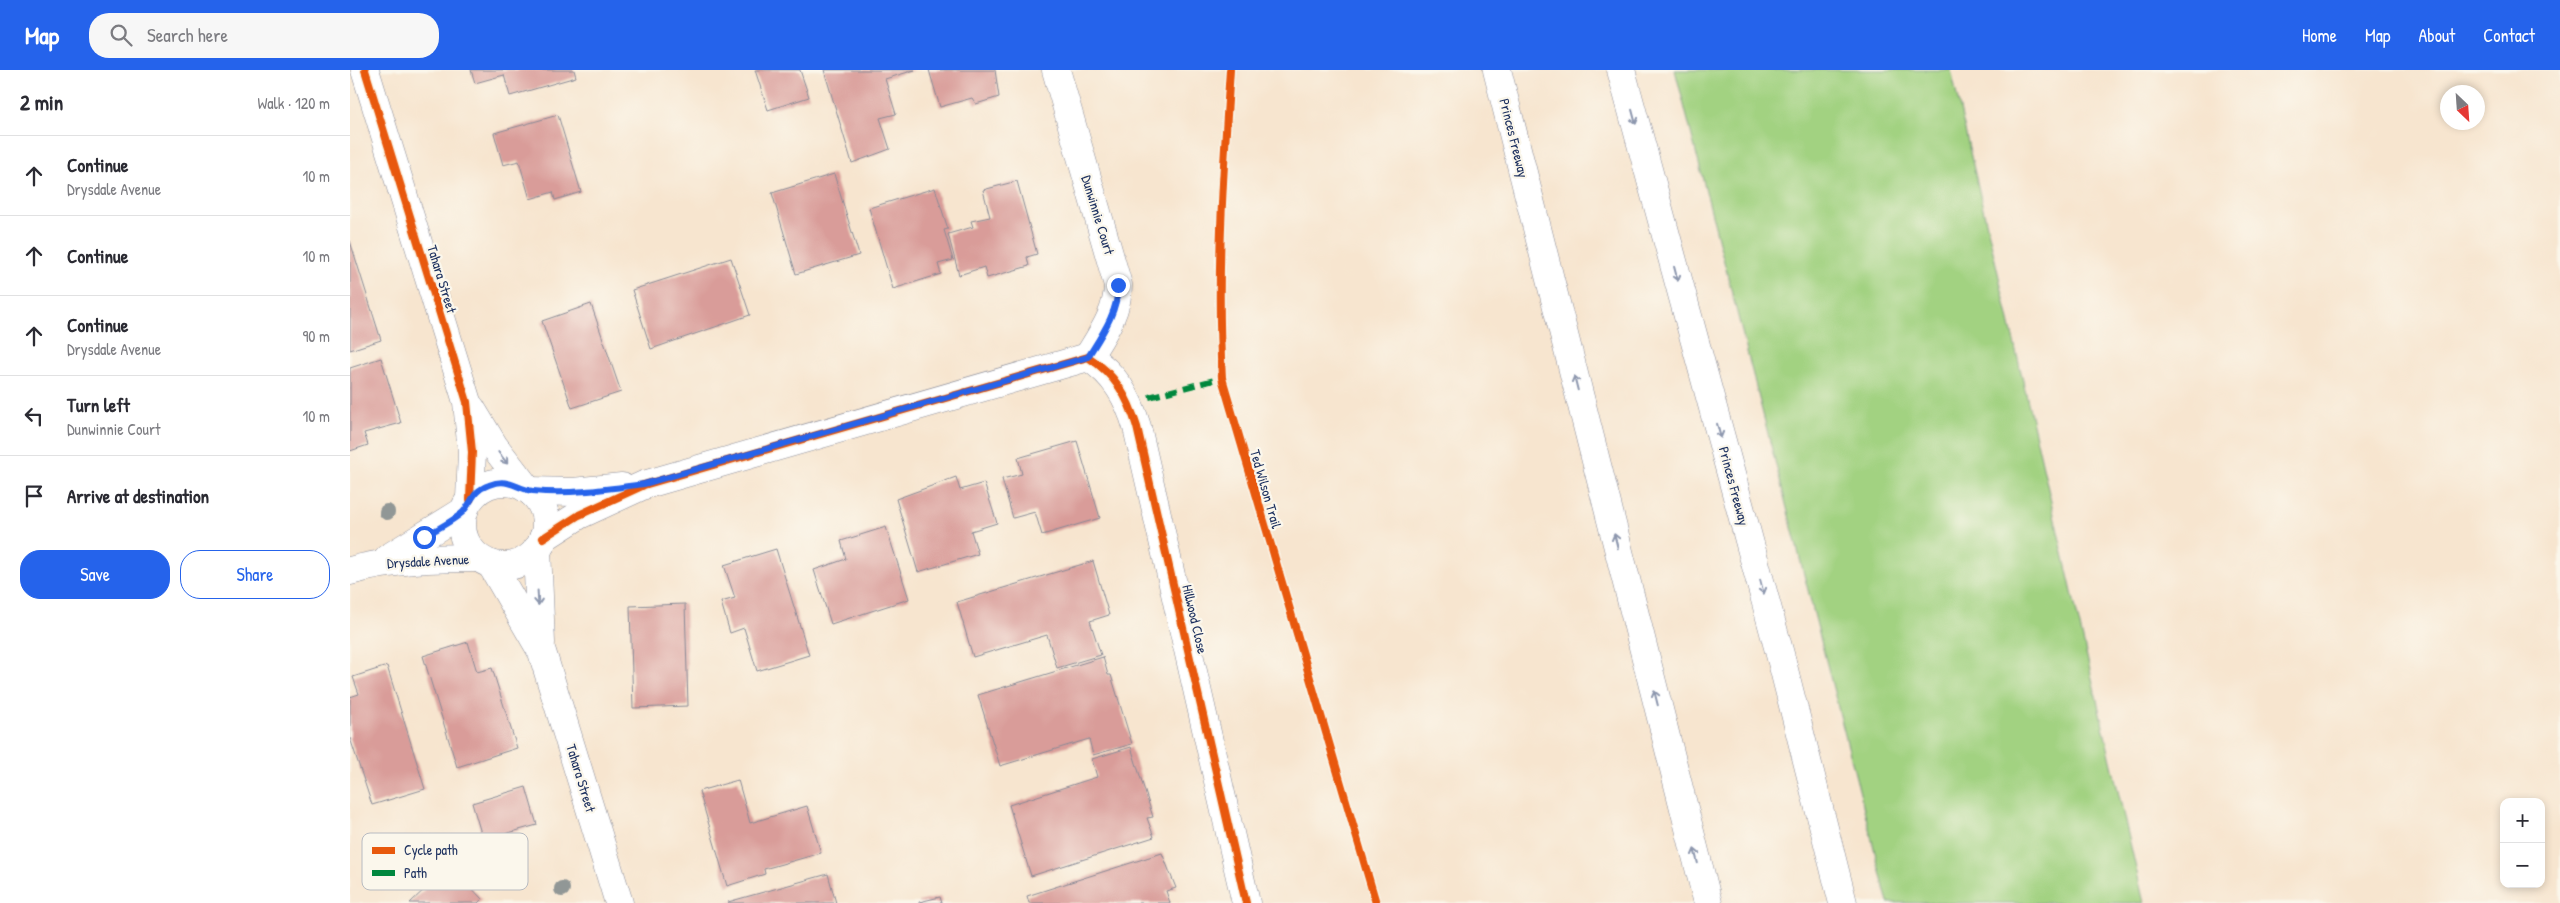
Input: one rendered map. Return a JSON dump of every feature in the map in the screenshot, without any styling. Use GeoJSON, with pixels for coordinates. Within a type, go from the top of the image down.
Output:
{"type":"FeatureCollection","features":[{"type":"Feature","properties":{"kind":"main road","name":"Tahara Street"},"geometry":{"type":"LineString","coordinates":[[365,70],[467,402],[472,452],[467,505]]}},
{"type":"Feature","properties":{"kind":"main road","name":"Dunwinnie Court"},"geometry":{"type":"LineString","coordinates":[[1056,70],[1118,285],[1117,302],[1111,318],[1088,357]]}},
{"type":"Feature","properties":{"kind":"main road","name":"Princes Freeway"},"geometry":{"type":"LineString","coordinates":[[1496,70],[1708,903]]}},
{"type":"Feature","properties":{"kind":"main road","name":"Princes Freeway"},"geometry":{"type":"LineString","coordinates":[[1621,70],[1781,658],[1843,903]]}},
{"type":"Feature","properties":{"kind":"main road"},"geometry":{"type":"LineString","coordinates":[[528,490],[573,492],[644,484],[1088,357]]}},
{"type":"Feature","properties":{"kind":"main road","name":"Hillwood Close"},"geometry":{"type":"LineString","coordinates":[[1088,357],[1101,366],[1123,391],[1140,437],[1246,903]]}},
{"type":"Feature","properties":{"kind":"main road","name":"Tahara Street"},"geometry":{"type":"LineString","coordinates":[[467,402],[494,446],[528,490]]}},
{"type":"Feature","properties":{"kind":"main road"},"geometry":{"type":"LineString","coordinates":[[540,544],[546,526],[544,512],[539,501],[528,490],[516,484],[503,482],[490,484],[479,489],[467,505],[461,524],[463,537],[485,561],[503,566],[516,564],[528,558],[540,544],[579,515],[644,484]]}},
{"type":"Feature","properties":{"kind":"main road","name":"Drysdale Avenue"},"geometry":{"type":"LineString","coordinates":[[378,563],[467,505]]}},
{"type":"Feature","properties":{"kind":"main road","name":"Tahara Street"},"geometry":{"type":"LineString","coordinates":[[540,544],[542,652]]}},
{"type":"Feature","properties":{"kind":"main road","name":"Drysdale Avenue"},"geometry":{"type":"LineString","coordinates":[[350,571],[378,563],[431,558],[485,561]]}},
{"type":"Feature","properties":{"kind":"main road","name":"Tahara Street"},"geometry":{"type":"LineString","coordinates":[[485,561],[542,652],[619,903]]}},
{"type":"Feature","properties":{"kind":"green space"},"geometry":{"type":"Polygon","coordinates":[[[1675,70],[1951,70],[2144,903],[1888,903],[1675,70]]]}},
{"type":"Feature","properties":{"kind":"building"},"geometry":{"type":"Polygon","coordinates":[[[471,70],[574,70],[576,77],[510,96],[504,75],[475,83],[471,70]]]}},
{"type":"Feature","properties":{"kind":"building"},"geometry":{"type":"Polygon","coordinates":[[[755,70],[800,70],[809,97],[768,110],[755,70]]]}},
{"type":"Feature","properties":{"kind":"building"},"geometry":{"type":"Polygon","coordinates":[[[824,70],[915,70],[885,79],[896,114],[880,118],[890,149],[852,163],[824,70]]]}},
{"type":"Feature","properties":{"kind":"building"},"geometry":{"type":"Polygon","coordinates":[[[929,70],[995,70],[999,97],[976,104],[972,98],[940,107],[929,70]]]}},
{"type":"Feature","properties":{"kind":"building"},"geometry":{"type":"Polygon","coordinates":[[[558,115],[581,192],[555,200],[553,192],[530,199],[519,161],[503,165],[494,133],[558,115]]]}},
{"type":"Feature","properties":{"kind":"building"},"geometry":{"type":"Polygon","coordinates":[[[834,174],[859,255],[796,274],[772,193],[834,174]]]}},
{"type":"Feature","properties":{"kind":"building"},"geometry":{"type":"Polygon","coordinates":[[[1017,181],[1037,254],[1027,257],[1029,266],[987,278],[984,267],[959,275],[948,234],[973,227],[971,221],[990,217],[983,190],[1017,181]]]}},
{"type":"Feature","properties":{"kind":"building"},"geometry":{"type":"Polygon","coordinates":[[[935,188],[948,229],[944,230],[953,260],[938,264],[941,274],[893,289],[869,208],[935,188]]]}},
{"type":"Feature","properties":{"kind":"building"},"geometry":{"type":"Polygon","coordinates":[[[350,241],[381,340],[350,350],[350,241]]]}},
{"type":"Feature","properties":{"kind":"building"},"geometry":{"type":"Polygon","coordinates":[[[731,258],[750,315],[651,349],[632,290],[731,258]]]}},
{"type":"Feature","properties":{"kind":"building"},"geometry":{"type":"Polygon","coordinates":[[[591,304],[621,392],[572,408],[542,321],[591,304]]]}},
{"type":"Feature","properties":{"kind":"building"},"geometry":{"type":"Polygon","coordinates":[[[381,358],[401,423],[364,433],[368,445],[350,451],[350,368],[381,358]]]}},
{"type":"Feature","properties":{"kind":"building"},"geometry":{"type":"Polygon","coordinates":[[[1077,441],[1100,518],[1042,535],[1035,512],[1013,518],[1002,479],[1022,474],[1018,458],[1077,441]]]}},
{"type":"Feature","properties":{"kind":"building"},"geometry":{"type":"Polygon","coordinates":[[[956,477],[960,490],[984,483],[997,523],[971,531],[978,554],[918,572],[896,499],[956,477]]]}},
{"type":"Feature","properties":{"kind":"building"},"geometry":{"type":"Polygon","coordinates":[[[886,527],[909,599],[831,624],[814,570],[846,559],[841,541],[886,527]]]}},
{"type":"Feature","properties":{"kind":"building"},"geometry":{"type":"Polygon","coordinates":[[[776,549],[809,655],[757,671],[744,628],[730,633],[721,602],[735,598],[724,565],[776,549]]]}},
{"type":"Feature","properties":{"kind":"building"},"geometry":{"type":"Polygon","coordinates":[[[1093,561],[1109,615],[1090,621],[1101,655],[1057,668],[1047,635],[973,657],[957,602],[1093,561]]]}},
{"type":"Feature","properties":{"kind":"building"},"geometry":{"type":"Polygon","coordinates":[[[685,604],[688,706],[633,708],[630,606],[685,604]]]}},
{"type":"Feature","properties":{"kind":"building"},"geometry":{"type":"Polygon","coordinates":[[[468,642],[477,672],[492,668],[517,748],[457,767],[423,656],[468,642]]]}},
{"type":"Feature","properties":{"kind":"building"},"geometry":{"type":"Polygon","coordinates":[[[1103,657],[1108,675],[1111,675],[1132,744],[1093,755],[1089,739],[1000,766],[978,695],[1103,657]]]}},
{"type":"Feature","properties":{"kind":"building"},"geometry":{"type":"Polygon","coordinates":[[[387,666],[425,789],[372,805],[350,738],[350,697],[359,694],[353,677],[387,666]]]}},
{"type":"Feature","properties":{"kind":"building"},"geometry":{"type":"Polygon","coordinates":[[[1131,747],[1153,817],[1147,818],[1154,837],[1031,876],[1009,805],[1097,777],[1092,759],[1131,747]]]}},
{"type":"Feature","properties":{"kind":"building"},"geometry":{"type":"Polygon","coordinates":[[[738,780],[750,823],[807,806],[821,853],[764,869],[765,874],[727,886],[699,791],[738,780]]]}},
{"type":"Feature","properties":{"kind":"building"},"geometry":{"type":"Polygon","coordinates":[[[526,787],[537,825],[508,833],[481,833],[472,803],[526,787]]]}},
{"type":"Feature","properties":{"kind":"building"},"geometry":{"type":"Polygon","coordinates":[[[1162,853],[1176,888],[1166,891],[1170,903],[1029,903],[1027,896],[1162,853]]]}},
{"type":"Feature","properties":{"kind":"building"},"geometry":{"type":"Polygon","coordinates":[[[828,874],[836,903],[728,903],[728,902],[828,874]]]}},
{"type":"Feature","properties":{"kind":"building"},"geometry":{"type":"Polygon","coordinates":[[[424,890],[474,890],[482,899],[478,903],[410,903],[424,890]]]}},
{"type":"Feature","properties":{"kind":"building"},"geometry":{"type":"Polygon","coordinates":[[[940,897],[942,903],[919,903],[919,902],[940,897]]]}},
{"type":"Feature","properties":{"kind":"marked path"},"geometry":{"type":"LineString","coordinates":[[1149,397],[1222,378]]}},
{"type":"Feature","properties":{"kind":"cycle path"},"geometry":{"type":"LineString","coordinates":[[365,70],[467,402],[472,452],[470,499]]}},
{"type":"Feature","properties":{"kind":"cycle path","name":"Ted Wilson Trail"},"geometry":{"type":"LineString","coordinates":[[1230,70],[1220,262],[1222,378],[1376,903]]}},
{"type":"Feature","properties":{"kind":"cycle path"},"geometry":{"type":"LineString","coordinates":[[543,538],[579,515],[644,485],[1088,357],[1106,371],[1119,387],[1125,396],[1137,427],[1246,903]]}},
{"type":"Feature","properties":{"kind":"route"},"geometry":{"type":"LineString","coordinates":[[424,537],[464,511],[470,499],[479,489],[490,484],[503,482],[516,484],[530,491],[573,492],[644,484],[1088,357],[1111,318],[1117,302],[1118,285]]}}]}
